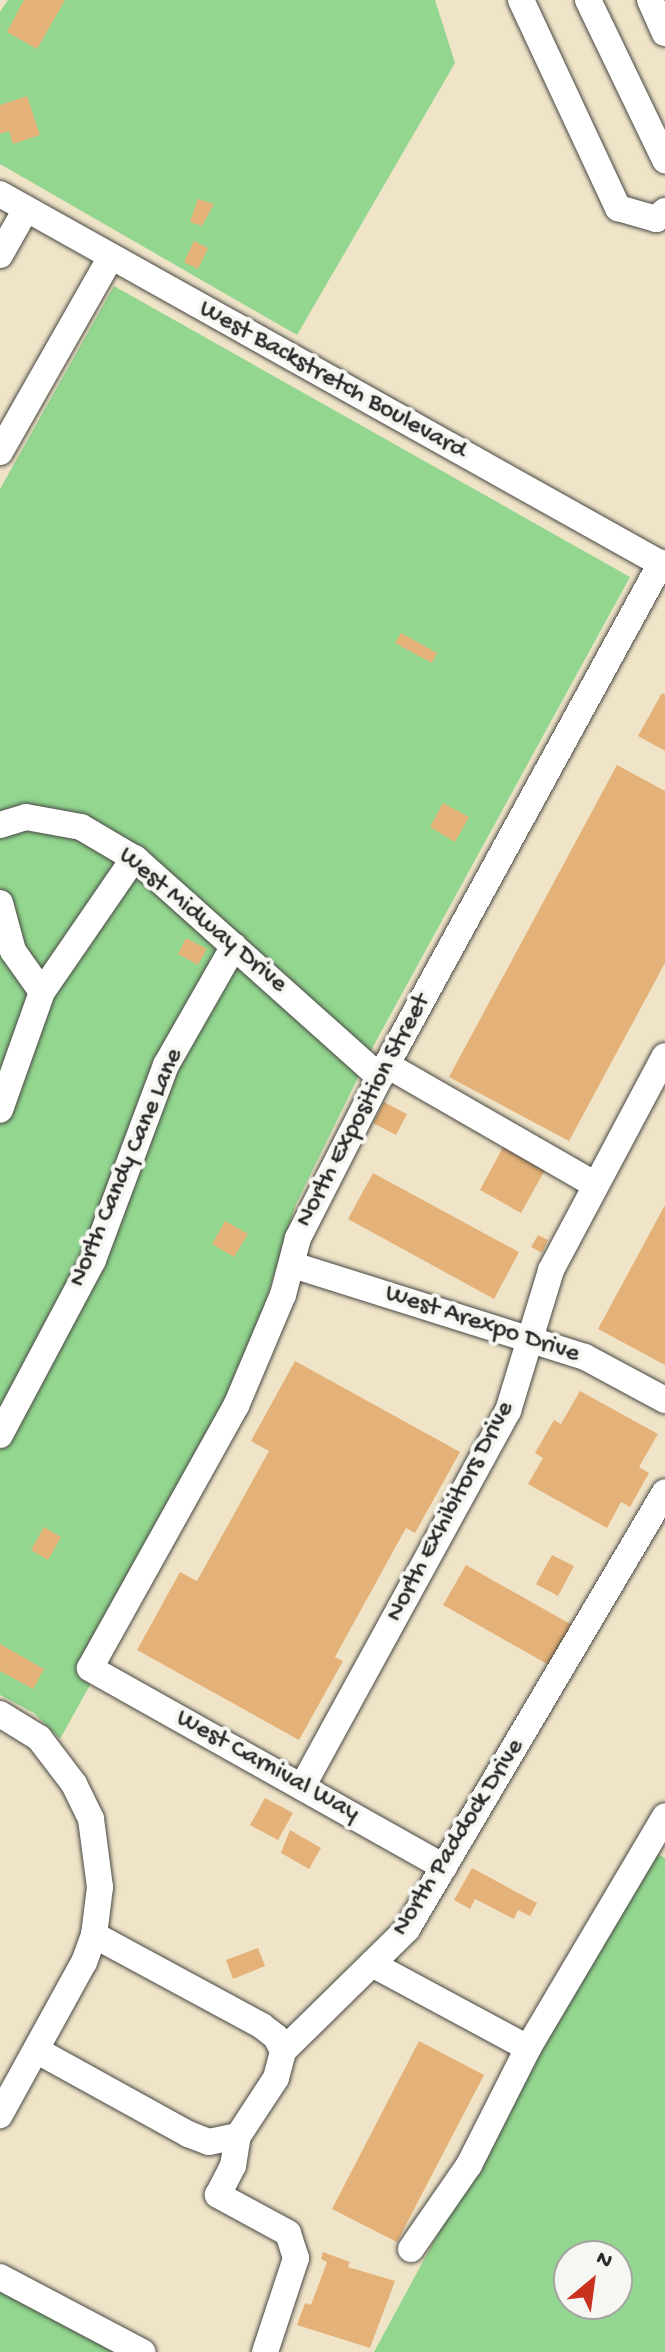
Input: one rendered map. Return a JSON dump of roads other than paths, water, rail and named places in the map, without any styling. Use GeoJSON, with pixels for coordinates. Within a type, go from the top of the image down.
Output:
{"type":"FeatureCollection","features":[{"type":"Feature","properties":{"kind":"street"},"geometry":{"type":"LineString","coordinates":[[521,0],[618,208],[656,219],[665,211]]}},
{"type":"Feature","properties":{"kind":"street"},"geometry":{"type":"LineString","coordinates":[[588,0],[665,160]]}},
{"type":"Feature","properties":{"kind":"street"},"geometry":{"type":"LineString","coordinates":[[650,0],[665,33]]}},
{"type":"Feature","properties":{"kind":"street","name":"West Backstretch Boulevard"},"geometry":{"type":"LineString","coordinates":[[0,194],[663,564]]}},
{"type":"Feature","properties":{"kind":"street"},"geometry":{"type":"LineString","coordinates":[[0,255],[26,209]]}},
{"type":"Feature","properties":{"kind":"street"},"geometry":{"type":"LineString","coordinates":[[0,452],[110,258]]}},
{"type":"Feature","properties":{"kind":"street","name":"North Exposition Street"},"geometry":{"type":"LineString","coordinates":[[90,1668],[236,1406],[293,1265],[298,1238],[384,1071],[663,564]]}},
{"type":"Feature","properties":{"kind":"street","name":"West Midway Drive"},"geometry":{"type":"LineString","coordinates":[[0,825],[26,817],[81,827],[134,858],[384,1071],[594,1184]]}},
{"type":"Feature","properties":{"kind":"street"},"geometry":{"type":"LineString","coordinates":[[0,1110],[42,992],[134,858]]}},
{"type":"Feature","properties":{"kind":"street"},"geometry":{"type":"LineString","coordinates":[[0,903],[13,951],[42,992]]}},
{"type":"Feature","properties":{"kind":"street","name":"North Candy Cane Lane"},"geometry":{"type":"LineString","coordinates":[[0,1435],[8,1402],[93,1260],[166,1065],[234,946]]}},
{"type":"Feature","properties":{"kind":"street","name":"North Exhibitors Drive"},"geometry":{"type":"LineString","coordinates":[[302,1787],[508,1411],[528,1337],[551,1270],[594,1184],[665,1056]]}},
{"type":"Feature","properties":{"kind":"street","name":"West Arexpo Drive"},"geometry":{"type":"LineString","coordinates":[[293,1265],[585,1357],[665,1400]]}},
{"type":"Feature","properties":{"kind":"street","name":"North Paddock Drive"},"geometry":{"type":"LineString","coordinates":[[265,2352],[296,2258],[288,2233],[218,2195],[233,2166],[238,2136],[276,2078],[283,2051],[407,1929],[665,1492]]}},
{"type":"Feature","properties":{"kind":"street","name":"West Carnival Way"},"geometry":{"type":"LineString","coordinates":[[90,1668],[444,1867]]}},
{"type":"Feature","properties":{"kind":"street"},"geometry":{"type":"LineString","coordinates":[[0,1714],[39,1738],[74,1784],[91,1819],[100,1887],[94,1935],[0,2115]]}},
{"type":"Feature","properties":{"kind":"street"},"geometry":{"type":"LineString","coordinates":[[411,2249],[469,2165],[528,2048],[604,1925],[665,1816]]}},
{"type":"Feature","properties":{"kind":"street"},"geometry":{"type":"LineString","coordinates":[[94,1935],[262,2026],[276,2037],[283,2051]]}},
{"type":"Feature","properties":{"kind":"street"},"geometry":{"type":"LineString","coordinates":[[372,1964],[528,2048]]}},
{"type":"Feature","properties":{"kind":"street"},"geometry":{"type":"LineString","coordinates":[[36,2050],[188,2134],[209,2142],[238,2136]]}},
{"type":"Feature","properties":{"kind":"street"},"geometry":{"type":"LineString","coordinates":[[0,2277],[142,2352]]}}]}
